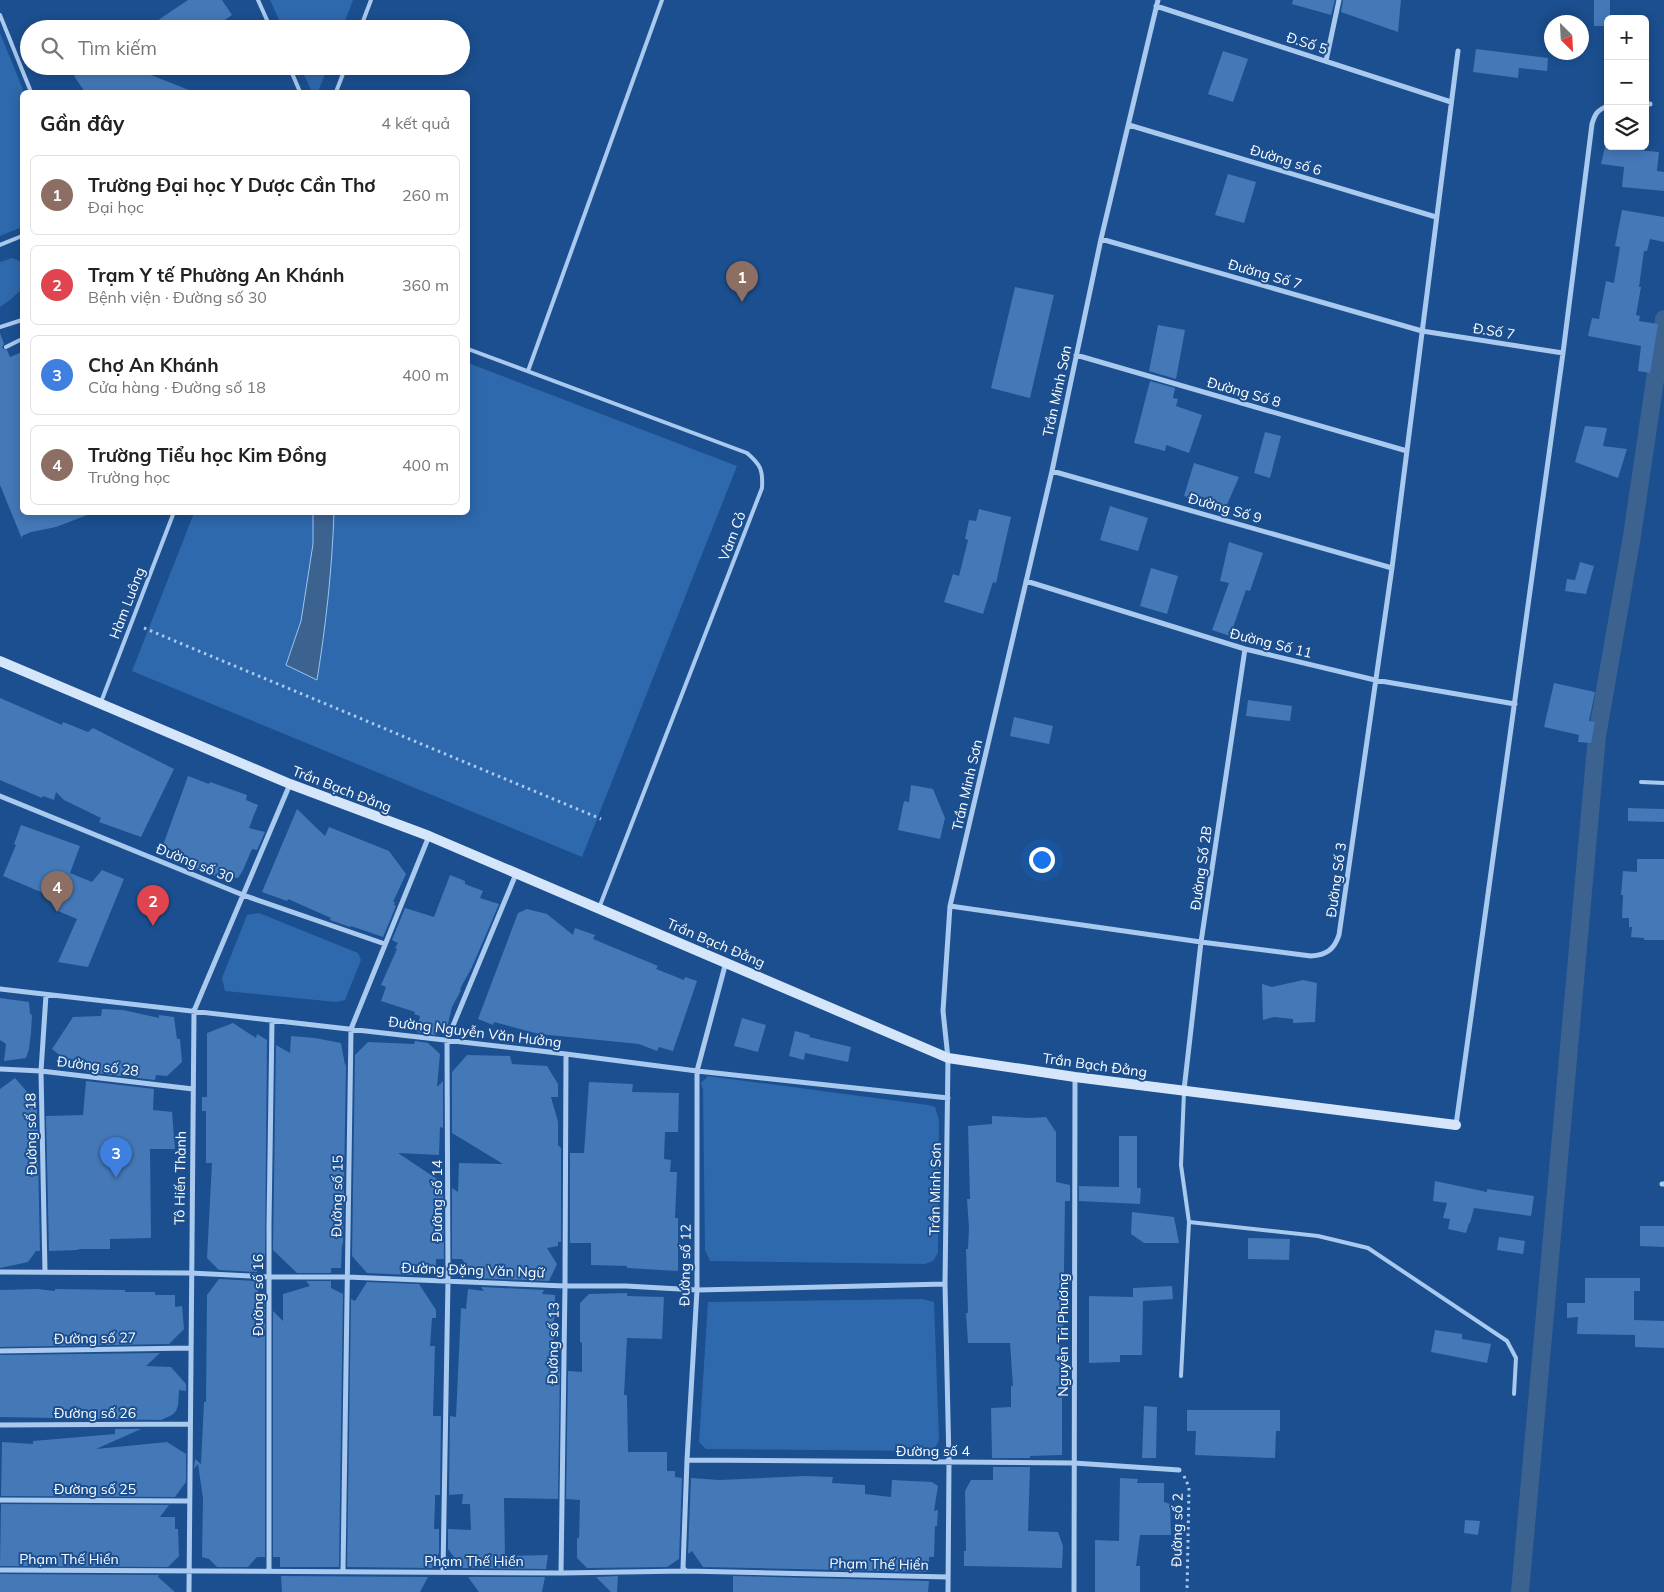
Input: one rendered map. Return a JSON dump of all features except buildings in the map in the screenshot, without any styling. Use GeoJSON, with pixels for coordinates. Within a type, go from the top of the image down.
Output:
{"type":"FeatureCollection","features":[{"type":"Feature","properties":{"kind":"street"},"geometry":{"type":"LineString","coordinates":[[1326,61],[1339,0]]}},
{"type":"Feature","properties":{"kind":"street","name":"Đ.Số 5"},"geometry":{"type":"LineString","coordinates":[[1157,3],[1451,102]]}},
{"type":"Feature","properties":{"kind":"street","name":"Trần Minh Sơn"},"geometry":{"type":"LineString","coordinates":[[948,1592],[949,1463],[945,1284],[948,1058],[943,1011],[950,906],[1052,471],[1101,239],[1157,3]]}},
{"type":"Feature","properties":{"kind":"street","name":"Đường Số 3"},"geometry":{"type":"LineString","coordinates":[[950,906],[1311,956],[1330,952],[1336,945],[1392,568],[1458,51]]}},
{"type":"Feature","properties":{"kind":"street"},"geometry":{"type":"LineString","coordinates":[[1456,1125],[1563,353],[1592,124],[1595,114],[1604,108]]}},
{"type":"Feature","properties":{"kind":"street","name":"Đường số 6"},"geometry":{"type":"LineString","coordinates":[[1129,124],[1436,217]]}},
{"type":"Feature","properties":{"kind":"street","name":"Đường Số 7"},"geometry":{"type":"LineString","coordinates":[[1101,239],[1422,331]]}},
{"type":"Feature","properties":{"kind":"street","name":"Đ.Số 7"},"geometry":{"type":"LineString","coordinates":[[1422,331],[1563,353]]}},
{"type":"Feature","properties":{"kind":"street","name":"Đường Số 8"},"geometry":{"type":"LineString","coordinates":[[1076,355],[1407,451]]}},
{"type":"Feature","properties":{"kind":"street","name":"Đường Số 9"},"geometry":{"type":"LineString","coordinates":[[1052,471],[1392,568]]}},
{"type":"Feature","properties":{"kind":"street","name":"Đường Số 11"},"geometry":{"type":"LineString","coordinates":[[1026,581],[1245,649],[1374,680],[1515,704]]}},
{"type":"Feature","properties":{"kind":"street","name":"Đường Số 2B"},"geometry":{"type":"LineString","coordinates":[[1184,1090],[1201,942],[1245,649]]}},
{"type":"Feature","properties":{"kind":"street","name":"Trần Bạch Đằng"},"geometry":{"type":"LineString","coordinates":[[0,661],[101,702],[290,784],[429,836],[948,1058],[1075,1077],[1456,1125]]}},
{"type":"Feature","properties":{"kind":"street","name":"Tô Hiến Thành"},"geometry":{"type":"LineString","coordinates":[[189,1592],[190,1273],[194,1011],[290,784]]}},
{"type":"Feature","properties":{"kind":"street","name":"Đường số 30"},"geometry":{"type":"LineString","coordinates":[[0,796],[243,895],[384,944]]}},
{"type":"Feature","properties":{"kind":"street","name":"Đường số 15"},"geometry":{"type":"LineString","coordinates":[[343,1571],[351,1029],[429,836]]}},
{"type":"Feature","properties":{"kind":"street","name":"Đường số 14"},"geometry":{"type":"LineString","coordinates":[[442,1571],[448,1280],[447,1040],[516,874]]}},
{"type":"Feature","properties":{"kind":"street","name":"Đường số 12"},"geometry":{"type":"LineString","coordinates":[[686,1571],[683,1568],[687,1460],[697,1290],[697,1071],[726,962]]}},
{"type":"Feature","properties":{"kind":"street","name":"Đường Nguyễn Văn Hưởng"},"geometry":{"type":"LineString","coordinates":[[0,990],[447,1040],[697,1071],[948,1098]]}},
{"type":"Feature","properties":{"kind":"street","name":"Đường số 18"},"geometry":{"type":"LineString","coordinates":[[45,1272],[41,1071],[46,995]]}},
{"type":"Feature","properties":{"kind":"street","name":"Đường số 16"},"geometry":{"type":"LineString","coordinates":[[269,1570],[272,1020]]}},
{"type":"Feature","properties":{"kind":"street","name":"Đường số 13"},"geometry":{"type":"LineString","coordinates":[[561,1573],[566,1054]]}},
{"type":"Feature","properties":{"kind":"street","name":"Đường số 28"},"geometry":{"type":"LineString","coordinates":[[0,1069],[41,1071],[193,1089]]}},
{"type":"Feature","properties":{"kind":"street","name":"Nguyễn Tri Phương"},"geometry":{"type":"LineString","coordinates":[[1074,1592],[1075,1077]]}},
{"type":"Feature","properties":{"kind":"street","name":"Đường Đặng Văn Ngữ"},"geometry":{"type":"LineString","coordinates":[[0,1272],[190,1273],[270,1277],[347,1277],[697,1290],[945,1284]]}},
{"type":"Feature","properties":{"kind":"street","name":"Đường số 27"},"geometry":{"type":"LineString","coordinates":[[0,1351],[191,1348]]}},
{"type":"Feature","properties":{"kind":"street","name":"Đường số 26"},"geometry":{"type":"LineString","coordinates":[[0,1425],[190,1424]]}},
{"type":"Feature","properties":{"kind":"street","name":"Đường số 4"},"geometry":{"type":"LineString","coordinates":[[687,1460],[1074,1463],[1179,1470]]}},
{"type":"Feature","properties":{"kind":"street","name":"Đường số 25"},"geometry":{"type":"LineString","coordinates":[[0,1500],[190,1501]]}},
{"type":"Feature","properties":{"kind":"street","name":"Phạm Thế Hiển"},"geometry":{"type":"LineString","coordinates":[[0,1570],[561,1573],[686,1571],[948,1577]]}},
{"type":"Feature","properties":{"kind":"lane"},"geometry":{"type":"LineString","coordinates":[[258,0],[267,20]]}},
{"type":"Feature","properties":{"kind":"lane"},"geometry":{"type":"LineString","coordinates":[[363,20],[371,0]]}},
{"type":"Feature","properties":{"kind":"lane"},"geometry":{"type":"LineString","coordinates":[[528,371],[662,0]]}},
{"type":"Feature","properties":{"kind":"lane"},"geometry":{"type":"LineString","coordinates":[[0,15],[20,65]]}},
{"type":"Feature","properties":{"kind":"lane"},"geometry":{"type":"LineString","coordinates":[[24,75],[30,90]]}},
{"type":"Feature","properties":{"kind":"lane"},"geometry":{"type":"LineString","coordinates":[[292,75],[299,90]]}},
{"type":"Feature","properties":{"kind":"lane"},"geometry":{"type":"LineString","coordinates":[[337,90],[343,75]]}},
{"type":"Feature","properties":{"kind":"lane"},"geometry":{"type":"LineString","coordinates":[[0,245],[20,237]]}},
{"type":"Feature","properties":{"kind":"lane"},"geometry":{"type":"LineString","coordinates":[[0,327],[20,321]]}},
{"type":"Feature","properties":{"kind":"lane"},"geometry":{"type":"LineString","coordinates":[[6,347],[20,340]]}},
{"type":"Feature","properties":{"kind":"lane","name":"Vàm Cỏ"},"geometry":{"type":"LineString","coordinates":[[470,350],[747,453],[758,462],[763,476],[762,488],[599,908]]}},
{"type":"Feature","properties":{"kind":"lane","name":"Hàm Luông"},"geometry":{"type":"LineString","coordinates":[[101,702],[173,515]]}},
{"type":"Feature","properties":{"kind":"lane"},"geometry":{"type":"LineString","coordinates":[[1641,782],[1664,783]]}},
{"type":"Feature","properties":{"kind":"lane"},"geometry":{"type":"LineString","coordinates":[[1182,1376],[1189,1222],[1181,1165],[1184,1090]]}},
{"type":"Feature","properties":{"kind":"lane"},"geometry":{"type":"LineString","coordinates":[[1189,1222],[1318,1236],[1368,1248],[1507,1341],[1516,1358],[1514,1394]]}},
{"type":"Feature","properties":{"kind":"path"},"geometry":{"type":"LineString","coordinates":[[144,628],[601,819]]}},
{"type":"Feature","properties":{"kind":"path","name":"Đường số 2"},"geometry":{"type":"LineString","coordinates":[[1179,1470],[1186,1478],[1189,1487],[1187,1592]]}},
{"type":"Feature","properties":{"kind":"shaded area"},"geometry":{"type":"Polygon","coordinates":[[[270,0],[353,0],[345,20],[279,20],[270,0]]]}},
{"type":"Feature","properties":{"kind":"shaded area"},"geometry":{"type":"Polygon","coordinates":[[[0,33],[23,90],[20,90],[20,228],[0,236],[0,33]]]}},
{"type":"Feature","properties":{"kind":"shaded area"},"geometry":{"type":"Polygon","coordinates":[[[304,75],[325,75],[319,90],[311,90],[304,75]]]}},
{"type":"Feature","properties":{"kind":"shaded area"},"geometry":{"type":"Polygon","coordinates":[[[12,258],[20,261],[20,291],[0,307],[0,262],[12,258]]]}},
{"type":"Feature","properties":{"kind":"shaded area"},"geometry":{"type":"Polygon","coordinates":[[[470,364],[737,466],[582,857],[132,671],[193,515],[470,515],[470,364]]]}},
{"type":"Feature","properties":{"kind":"shaded area"},"geometry":{"type":"Polygon","coordinates":[[[313,515],[334,515],[328,597],[317,680],[286,665],[301,621],[313,544],[313,515]]]}},
{"type":"Feature","properties":{"kind":"shaded area"},"geometry":{"type":"Polygon","coordinates":[[[259,913],[358,953],[361,960],[345,1000],[336,1002],[225,991],[222,978],[247,915],[259,913]]]}},
{"type":"Feature","properties":{"kind":"shaded area"},"geometry":{"type":"Polygon","coordinates":[[[708,1076],[935,1107],[939,1120],[938,1253],[933,1261],[925,1264],[710,1261],[705,1250],[703,1089],[701,1083],[708,1076]]]}},
{"type":"Feature","properties":{"kind":"shaded area"},"geometry":{"type":"Polygon","coordinates":[[[922,1299],[934,1302],[939,1440],[936,1446],[928,1451],[706,1449],[699,1442],[708,1302],[922,1299]]]}},
{"type":"Feature","properties":{"kind":"waterway"},"geometry":{"type":"LineString","coordinates":[[1520,1592],[1597,736],[1632,536],[1664,319]]}},
{"type":"Feature","properties":{"kind":"place","name":"Trường Đại học Y Dược Cần Thơ"},"geometry":{"type":"Point","coordinates":[742,302]}},
{"type":"Feature","properties":{"kind":"place","name":"Trường Tiểu học Kim Đồng"},"geometry":{"type":"Point","coordinates":[57,912]}},
{"type":"Feature","properties":{"kind":"place","name":"Trạm Y tế Phường An Khánh"},"geometry":{"type":"Point","coordinates":[153,926]}},
{"type":"Feature","properties":{"kind":"place","name":"Chợ An Khánh"},"geometry":{"type":"Point","coordinates":[116,1178]}}]}
